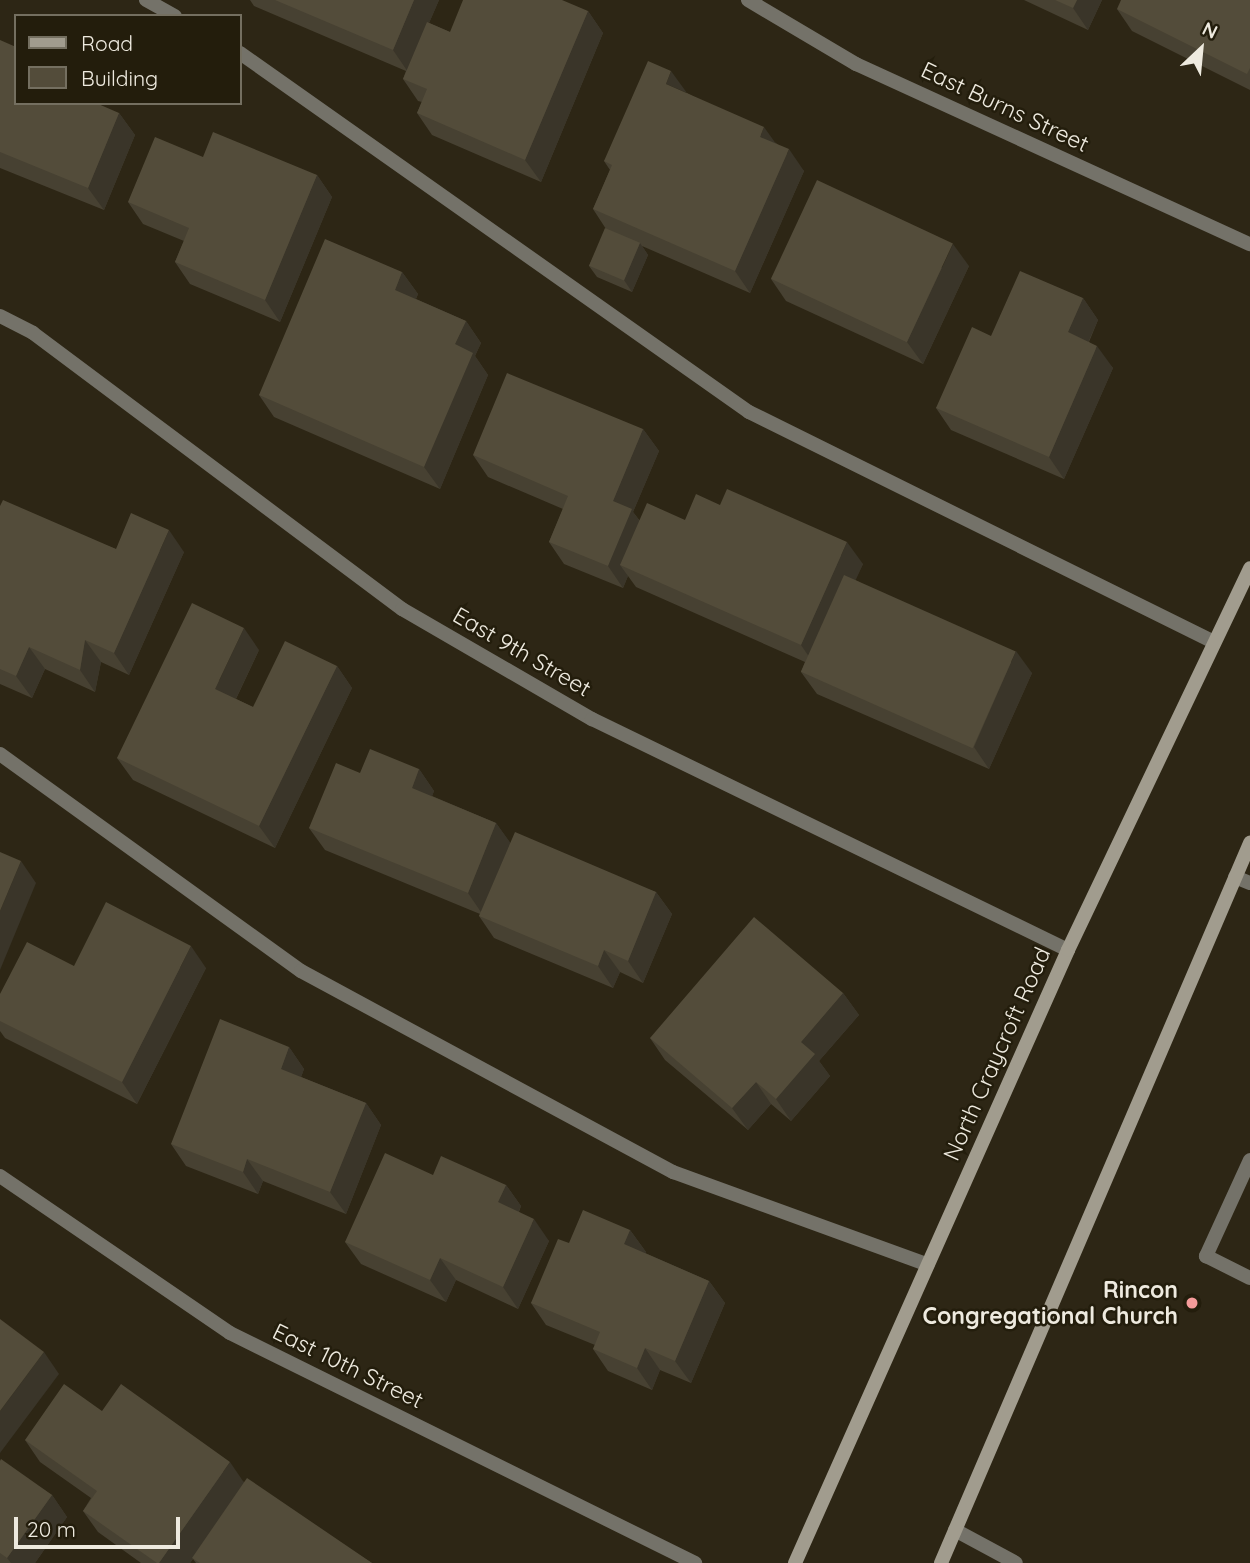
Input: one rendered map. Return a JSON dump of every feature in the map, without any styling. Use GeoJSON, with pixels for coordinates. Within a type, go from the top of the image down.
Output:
{"type":"FeatureCollection","features":[{"type":"Feature","properties":{"kind":"main road","name":"North Craycroft Road"},"geometry":{"type":"LineString","coordinates":[[795,1563],[1068,950],[1250,568]]}},
{"type":"Feature","properties":{"kind":"main road"},"geometry":{"type":"LineString","coordinates":[[941,1563],[1250,843]]}},
{"type":"Feature","properties":{"kind":"street"},"geometry":{"type":"LineString","coordinates":[[146,0],[171,14]]}},
{"type":"Feature","properties":{"kind":"street","name":"East Burns Street"},"geometry":{"type":"LineString","coordinates":[[748,0],[856,64],[1250,244]]}},
{"type":"Feature","properties":{"kind":"street"},"geometry":{"type":"LineString","coordinates":[[242,54],[749,412],[1214,642]]}},
{"type":"Feature","properties":{"kind":"street","name":"East 9th Street"},"geometry":{"type":"LineString","coordinates":[[0,316],[33,333],[402,609],[592,719],[1068,950]]}},
{"type":"Feature","properties":{"kind":"street"},"geometry":{"type":"LineString","coordinates":[[0,754],[301,971],[673,1172],[928,1265]]}},
{"type":"Feature","properties":{"kind":"street"},"geometry":{"type":"LineString","coordinates":[[1235,877],[1250,883]]}},
{"type":"Feature","properties":{"kind":"street"},"geometry":{"type":"LineString","coordinates":[[1250,1160],[1206,1256],[1250,1278]]}},
{"type":"Feature","properties":{"kind":"street","name":"East 10th Street"},"geometry":{"type":"LineString","coordinates":[[0,1175],[230,1333],[695,1563]]}},
{"type":"Feature","properties":{"kind":"street"},"geometry":{"type":"LineString","coordinates":[[956,1530],[1016,1563]]}},
{"type":"Feature","properties":{"kind":"building"},"geometry":{"type":"Polygon","coordinates":[[[275,0],[414,0],[393,50],[275,0]]]}},
{"type":"Feature","properties":{"kind":"building"},"geometry":{"type":"Polygon","coordinates":[[[463,0],[562,0],[588,11],[525,160],[417,113],[427,89],[403,79],[427,22],[450,32],[463,0]]]}},
{"type":"Feature","properties":{"kind":"building"},"geometry":{"type":"Polygon","coordinates":[[[1055,0],[1077,0],[1073,8],[1055,0]]]}},
{"type":"Feature","properties":{"kind":"building"},"geometry":{"type":"Polygon","coordinates":[[[1121,0],[1250,0],[1250,68],[1247,74],[1117,9],[1121,0]]]}},
{"type":"Feature","properties":{"kind":"building"},"geometry":{"type":"Polygon","coordinates":[[[0,40],[14,46],[14,105],[101,105],[119,113],[88,188],[0,152],[0,40]]]}},
{"type":"Feature","properties":{"kind":"building"},"geometry":{"type":"Polygon","coordinates":[[[648,61],[671,71],[666,84],[764,127],[760,137],[789,149],[735,271],[593,209],[612,165],[604,161],[648,61]]]}},
{"type":"Feature","properties":{"kind":"building"},"geometry":{"type":"Polygon","coordinates":[[[213,132],[317,175],[265,300],[175,262],[189,228],[128,202],[155,137],[203,157],[213,132]]]}},
{"type":"Feature","properties":{"kind":"building"},"geometry":{"type":"Polygon","coordinates":[[[817,180],[953,243],[907,342],[771,279],[817,180]]]}},
{"type":"Feature","properties":{"kind":"building"},"geometry":{"type":"Polygon","coordinates":[[[605,228],[640,243],[624,281],[589,266],[605,228]]]}},
{"type":"Feature","properties":{"kind":"building"},"geometry":{"type":"Polygon","coordinates":[[[325,239],[402,272],[395,290],[466,321],[455,344],[473,353],[424,467],[259,395],[325,239]]]}},
{"type":"Feature","properties":{"kind":"building"},"geometry":{"type":"Polygon","coordinates":[[[1020,271],[1083,298],[1068,332],[1097,346],[1049,457],[936,408],[972,327],[991,336],[1020,271]]]}},
{"type":"Feature","properties":{"kind":"building"},"geometry":{"type":"Polygon","coordinates":[[[507,373],[643,429],[613,501],[632,509],[608,566],[549,542],[568,496],[473,455],[507,373]]]}},
{"type":"Feature","properties":{"kind":"building"},"geometry":{"type":"Polygon","coordinates":[[[727,489],[847,542],[801,645],[620,565],[647,503],[685,520],[696,494],[720,505],[727,489]]]}},
{"type":"Feature","properties":{"kind":"building"},"geometry":{"type":"Polygon","coordinates":[[[3,500],[116,549],[131,513],[169,530],[114,653],[85,640],[80,670],[29,647],[16,676],[0,669],[0,506],[3,500]]]}},
{"type":"Feature","properties":{"kind":"building"},"geometry":{"type":"Polygon","coordinates":[[[844,575],[1016,651],[973,748],[801,672],[844,575]]]}},
{"type":"Feature","properties":{"kind":"building"},"geometry":{"type":"Polygon","coordinates":[[[192,603],[244,628],[215,689],[253,707],[285,641],[337,666],[259,826],[117,758],[192,603]]]}},
{"type":"Feature","properties":{"kind":"building"},"geometry":{"type":"Polygon","coordinates":[[[370,749],[419,769],[412,788],[496,823],[468,893],[309,828],[336,763],[360,773],[370,749]]]}},
{"type":"Feature","properties":{"kind":"building"},"geometry":{"type":"Polygon","coordinates":[[[515,832],[656,892],[628,961],[604,950],[598,966],[479,916],[515,832]]]}},
{"type":"Feature","properties":{"kind":"building"},"geometry":{"type":"Polygon","coordinates":[[[0,852],[21,861],[0,911],[0,852]]]}},
{"type":"Feature","properties":{"kind":"building"},"geometry":{"type":"Polygon","coordinates":[[[106,902],[191,946],[122,1082],[0,1021],[0,994],[27,942],[74,966],[106,902]]]}},
{"type":"Feature","properties":{"kind":"building"},"geometry":{"type":"Polygon","coordinates":[[[754,917],[843,993],[801,1042],[815,1054],[776,1099],[756,1082],[732,1108],[650,1038],[754,917]]]}},
{"type":"Feature","properties":{"kind":"building"},"geometry":{"type":"Polygon","coordinates":[[[220,1019],[289,1047],[281,1069],[366,1103],[330,1192],[247,1159],[243,1172],[171,1144],[220,1019]]]}},
{"type":"Feature","properties":{"kind":"building"},"geometry":{"type":"Polygon","coordinates":[[[385,1153],[433,1175],[441,1156],[506,1185],[498,1202],[534,1219],[503,1287],[440,1258],[430,1280],[345,1242],[385,1153]]]}},
{"type":"Feature","properties":{"kind":"building"},"geometry":{"type":"Polygon","coordinates":[[[583,1210],[630,1230],[624,1244],[709,1281],[675,1361],[645,1348],[637,1368],[593,1349],[600,1332],[531,1303],[558,1239],[569,1243],[583,1210]]]}},
{"type":"Feature","properties":{"kind":"building"},"geometry":{"type":"Polygon","coordinates":[[[0,1319],[44,1352],[0,1411],[0,1319]]]}},
{"type":"Feature","properties":{"kind":"building"},"geometry":{"type":"Polygon","coordinates":[[[64,1384],[102,1411],[121,1384],[230,1462],[159,1563],[83,1511],[97,1491],[25,1440],[64,1384]]]}},
{"type":"Feature","properties":{"kind":"building"},"geometry":{"type":"Polygon","coordinates":[[[1,1459],[52,1495],[7,1558],[0,1553],[1,1459]]]}},
{"type":"Feature","properties":{"kind":"building"},"geometry":{"type":"Polygon","coordinates":[[[247,1478],[372,1563],[200,1563],[192,1558],[247,1478]]]}},
{"type":"Feature","properties":{"kind":"place","name":"Rincon Congregational Church"},"geometry":{"type":"Point","coordinates":[1192,1303]}}]}
